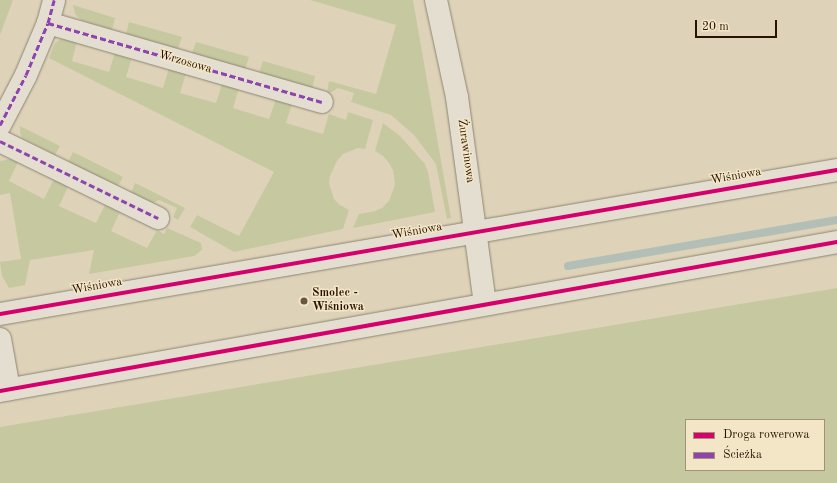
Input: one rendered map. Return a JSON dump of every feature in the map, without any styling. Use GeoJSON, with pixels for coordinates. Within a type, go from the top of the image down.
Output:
{"type":"FeatureCollection","features":[{"type":"Feature","properties":{"kind":"street"},"geometry":{"type":"LineString","coordinates":[[0,125],[26,75],[48,23],[54,0]]}},
{"type":"Feature","properties":{"kind":"street","name":"Żurawinowa"},"geometry":{"type":"LineString","coordinates":[[436,0],[457,97],[485,303]]}},
{"type":"Feature","properties":{"kind":"street","name":"Wrzosowa"},"geometry":{"type":"LineString","coordinates":[[48,23],[322,102]]}},
{"type":"Feature","properties":{"kind":"street"},"geometry":{"type":"LineString","coordinates":[[0,141],[158,218]]}},
{"type":"Feature","properties":{"kind":"street","name":"Wiśniowa"},"geometry":{"type":"LineString","coordinates":[[0,314],[837,170]]}},
{"type":"Feature","properties":{"kind":"street"},"geometry":{"type":"LineString","coordinates":[[0,339],[4,390],[485,303],[837,242]]}},
{"type":"Feature","properties":{"kind":"green space"},"geometry":{"type":"Polygon","coordinates":[[[0,0],[13,0],[0,35],[0,0]]]}},
{"type":"Feature","properties":{"kind":"green space"},"geometry":{"type":"Polygon","coordinates":[[[310,0],[413,0],[451,218],[447,219],[436,164],[414,135],[391,115],[351,102],[354,93],[338,88],[327,93],[329,81],[376,94],[396,25],[310,0]]]}},
{"type":"Feature","properties":{"kind":"green space"},"geometry":{"type":"Polygon","coordinates":[[[73,5],[115,18],[112,30],[81,20],[75,14],[73,5]]]}},
{"type":"Feature","properties":{"kind":"green space"},"geometry":{"type":"Polygon","coordinates":[[[129,22],[182,37],[178,49],[126,34],[129,22]]]}},
{"type":"Feature","properties":{"kind":"green space"},"geometry":{"type":"Polygon","coordinates":[[[63,38],[77,41],[72,61],[109,72],[115,52],[132,57],[126,77],[163,88],[169,68],[186,73],[180,93],[216,103],[222,84],[239,88],[233,108],[269,119],[276,99],[292,104],[286,123],[323,134],[329,114],[346,120],[348,112],[373,120],[365,149],[358,148],[343,154],[337,161],[330,176],[329,183],[334,199],[340,205],[349,210],[343,229],[234,252],[190,227],[197,215],[239,236],[274,172],[49,58],[55,43],[63,38]]]}},
{"type":"Feature","properties":{"kind":"green space"},"geometry":{"type":"Polygon","coordinates":[[[196,42],[249,57],[245,69],[192,53],[196,42]]]}},
{"type":"Feature","properties":{"kind":"green space"},"geometry":{"type":"Polygon","coordinates":[[[263,61],[315,76],[312,89],[259,73],[263,61]]]}},
{"type":"Feature","properties":{"kind":"green space"},"geometry":{"type":"Polygon","coordinates":[[[383,123],[400,136],[425,164],[428,172],[435,212],[353,228],[359,214],[382,208],[389,201],[395,185],[393,170],[389,163],[383,156],[375,151],[383,123]]]}},
{"type":"Feature","properties":{"kind":"green space"},"geometry":{"type":"Polygon","coordinates":[[[20,126],[60,146],[55,155],[22,138],[20,126]]]}},
{"type":"Feature","properties":{"kind":"green space"},"geometry":{"type":"Polygon","coordinates":[[[73,152],[123,177],[117,188],[68,162],[73,152]]]}},
{"type":"Feature","properties":{"kind":"green space"},"geometry":{"type":"Polygon","coordinates":[[[10,159],[18,162],[9,181],[44,199],[54,179],[68,187],[59,206],[96,223],[105,205],[120,212],[111,231],[147,248],[157,230],[164,234],[167,228],[201,243],[202,250],[194,256],[89,274],[94,250],[30,260],[25,285],[9,288],[2,276],[0,262],[21,259],[10,193],[0,195],[0,161],[10,159]]]}},
{"type":"Feature","properties":{"kind":"green space"},"geometry":{"type":"Polygon","coordinates":[[[135,183],[185,208],[178,220],[173,217],[177,208],[159,200],[151,204],[130,195],[135,183]]]}},
{"type":"Feature","properties":{"kind":"green space"},"geometry":{"type":"Polygon","coordinates":[[[837,288],[837,483],[0,483],[0,427],[837,288]]]}},
{"type":"Feature","properties":{"kind":"waterway"},"geometry":{"type":"LineString","coordinates":[[568,266],[837,220]]}},
{"type":"Feature","properties":{"kind":"marked path"},"geometry":{"type":"LineString","coordinates":[[0,125],[26,75],[48,23],[54,0]]}},
{"type":"Feature","properties":{"kind":"marked path"},"geometry":{"type":"LineString","coordinates":[[48,23],[322,102]]}},
{"type":"Feature","properties":{"kind":"marked path"},"geometry":{"type":"LineString","coordinates":[[0,141],[158,218]]}},
{"type":"Feature","properties":{"kind":"cycle path"},"geometry":{"type":"LineString","coordinates":[[0,314],[837,170]]}},
{"type":"Feature","properties":{"kind":"cycle path"},"geometry":{"type":"LineString","coordinates":[[0,391],[837,242]]}},
{"type":"Feature","properties":{"kind":"place","name":"Smolec - Wiśniowa"},"geometry":{"type":"Point","coordinates":[304,301]}}]}
